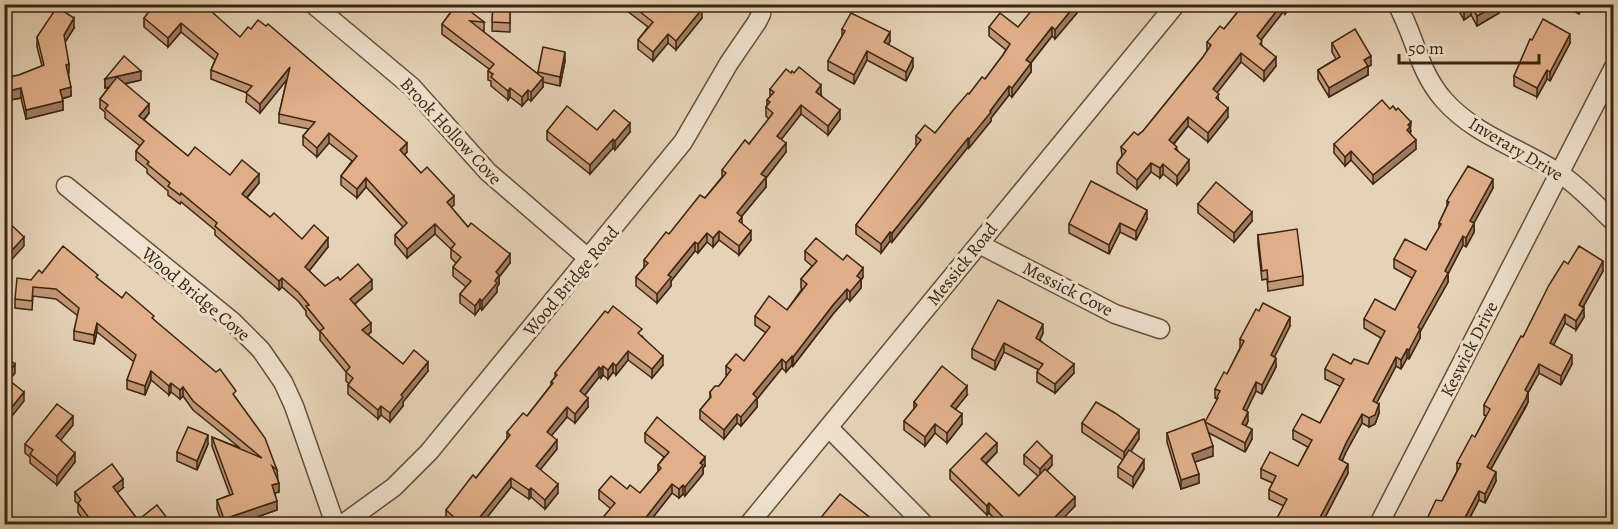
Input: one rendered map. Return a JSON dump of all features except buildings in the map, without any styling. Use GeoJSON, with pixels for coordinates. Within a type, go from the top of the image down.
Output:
{"type":"FeatureCollection","features":[{"type":"Feature","properties":{"kind":"street","name":"Brook Hollow Cove"},"geometry":{"type":"LineString","coordinates":[[313,4],[412,87],[488,172],[589,259]]}},
{"type":"Feature","properties":{"kind":"street","name":"Messick Road"},"geometry":{"type":"LineString","coordinates":[[749,525],[1176,4]]}},
{"type":"Feature","properties":{"kind":"street","name":"Inverary Drive"},"geometry":{"type":"LineString","coordinates":[[1397,4],[1418,60],[1429,81],[1449,106],[1474,126],[1559,173],[1614,222]]}},
{"type":"Feature","properties":{"kind":"street","name":"Wood Bridge Road"},"geometry":{"type":"LineString","coordinates":[[342,525],[394,487],[421,460],[589,259],[683,142],[719,78],[757,22],[763,6]]}},
{"type":"Feature","properties":{"kind":"street","name":"Keswick Drive"},"geometry":{"type":"LineString","coordinates":[[1379,525],[1614,67]]}},
{"type":"Feature","properties":{"kind":"street","name":"Wood Bridge Cove"},"geometry":{"type":"LineString","coordinates":[[66,186],[233,322],[261,350],[283,382],[294,406],[335,525]]}},
{"type":"Feature","properties":{"kind":"street","name":"Messick Cove"},"geometry":{"type":"LineString","coordinates":[[979,244],[1115,314],[1160,329]]}},
{"type":"Feature","properties":{"kind":"street"},"geometry":{"type":"LineString","coordinates":[[829,428],[924,525]]}}]}
